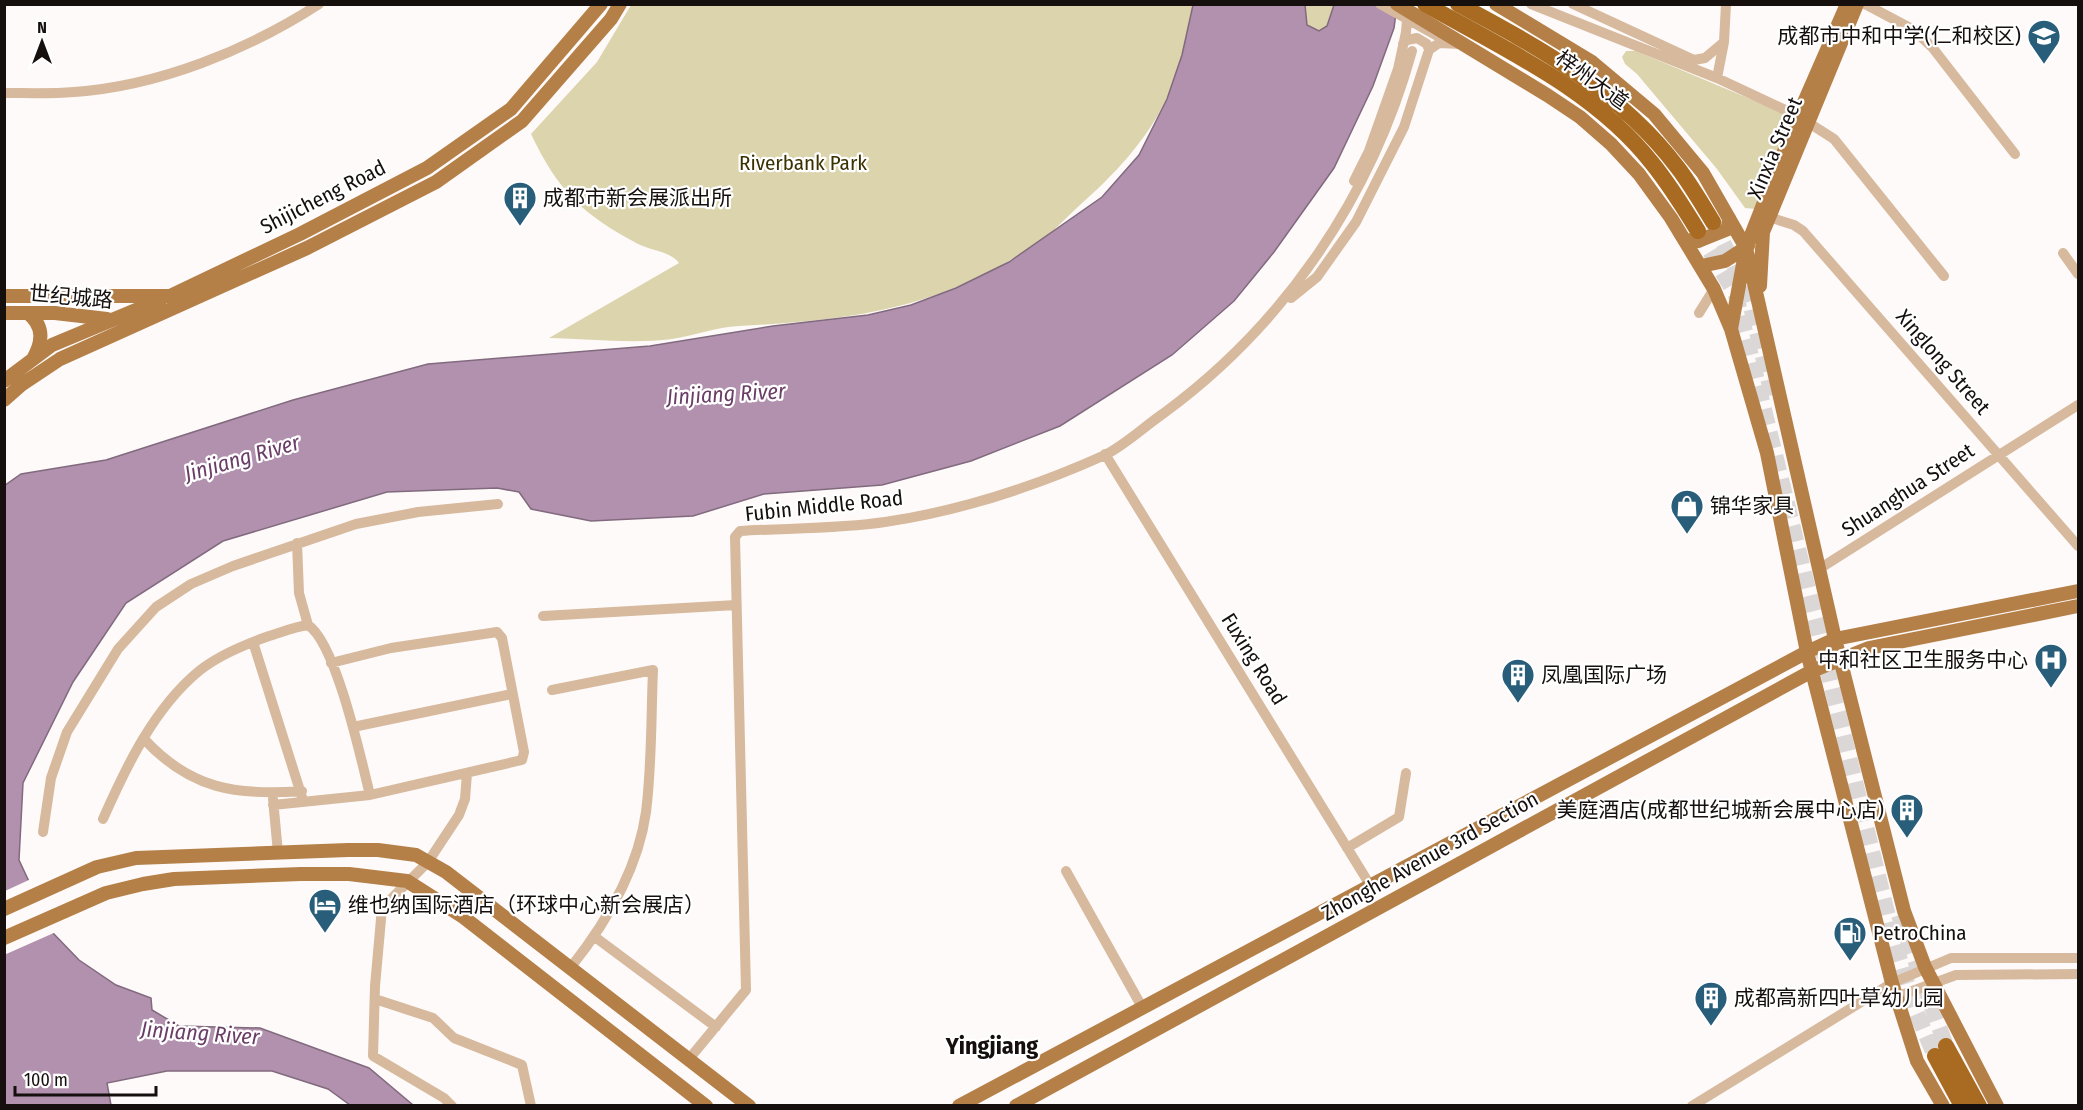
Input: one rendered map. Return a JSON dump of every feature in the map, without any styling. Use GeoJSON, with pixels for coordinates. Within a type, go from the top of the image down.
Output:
{"type":"FeatureCollection","features":[{"type":"Feature","properties":{"kind":"highway","name":"梓州大道"},"geometry":{"type":"LineString","coordinates":[[1425,4],[1556,79],[1619,127],[1651,161],[1692,235]]}},
{"type":"Feature","properties":{"kind":"highway","name":"梓州大道"},"geometry":{"type":"LineString","coordinates":[[1458,4],[1533,45],[1606,95],[1633,119],[1721,220]]}},
{"type":"Feature","properties":{"kind":"highway"},"geometry":{"type":"LineString","coordinates":[[1962,1106],[1941,1051],[1980,1106]]}},
{"type":"Feature","properties":{"kind":"main road","name":"Shijicheng Road"},"geometry":{"type":"LineString","coordinates":[[4,296],[170,296],[300,234],[427,168],[511,109],[601,4]]}},
{"type":"Feature","properties":{"kind":"main road","name":"Shijicheng Road"},"geometry":{"type":"LineString","coordinates":[[4,400],[21,385],[60,359],[307,248],[436,182],[522,121],[611,19],[620,4]]}},
{"type":"Feature","properties":{"kind":"main road"},"geometry":{"type":"LineString","coordinates":[[1401,11],[1462,44],[1580,117],[1604,137],[1698,241],[1728,229],[1721,220],[1703,173],[1674,136],[1628,90],[1592,62],[1496,4]]}},
{"type":"Feature","properties":{"kind":"main road","name":"Xinxia Street"},"geometry":{"type":"LineString","coordinates":[[1761,315],[1760,265],[1763,232],[1847,4]]}},
{"type":"Feature","properties":{"kind":"main road","name":"Xinxia Street"},"geometry":{"type":"LineString","coordinates":[[1731,329],[1746,248],[1857,4]]}},
{"type":"Feature","properties":{"kind":"main road"},"geometry":{"type":"LineString","coordinates":[[1721,220],[1746,248],[1835,639],[1904,911],[1924,967],[1997,1106]]}},
{"type":"Feature","properties":{"kind":"main road"},"geometry":{"type":"LineString","coordinates":[[1701,266],[1725,261],[1746,248],[1763,232]]}},
{"type":"Feature","properties":{"kind":"main road"},"geometry":{"type":"LineString","coordinates":[[1692,235],[1701,266],[1714,289],[1731,329],[1767,453],[1812,671],[1896,997],[1917,1061],[1943,1106]]}},
{"type":"Feature","properties":{"kind":"main road"},"geometry":{"type":"LineString","coordinates":[[4,381],[52,345],[170,296]]}},
{"type":"Feature","properties":{"kind":"main road","name":"世纪城路"},"geometry":{"type":"LineString","coordinates":[[4,313],[55,313],[108,320],[133,326]]}},
{"type":"Feature","properties":{"kind":"main road"},"geometry":{"type":"LineString","coordinates":[[28,313],[36,319],[41,333],[39,349],[32,361]]}},
{"type":"Feature","properties":{"kind":"main road"},"geometry":{"type":"LineString","coordinates":[[958,1106],[1835,639],[2079,591]]}},
{"type":"Feature","properties":{"kind":"main road","name":"Zhonghe Avenue 3rd Section"},"geometry":{"type":"LineString","coordinates":[[1016,1106],[1812,671],[1869,648],[2079,606]]}},
{"type":"Feature","properties":{"kind":"main road"},"geometry":{"type":"LineString","coordinates":[[4,909],[97,867],[136,858],[378,850],[416,855],[478,895],[749,1106]]}},
{"type":"Feature","properties":{"kind":"main road"},"geometry":{"type":"LineString","coordinates":[[4,938],[106,893],[174,879],[350,874],[408,881],[462,916],[696,1103]]}},
{"type":"Feature","properties":{"kind":"street"},"geometry":{"type":"LineString","coordinates":[[4,93],[75,92],[130,83],[195,65],[299,18],[319,4]]}},
{"type":"Feature","properties":{"kind":"street"},"geometry":{"type":"LineString","coordinates":[[1380,4],[1401,11],[1448,42]]}},
{"type":"Feature","properties":{"kind":"street"},"geometry":{"type":"LineString","coordinates":[[1531,4],[1717,78],[1803,119],[1834,139],[1944,276]]}},
{"type":"Feature","properties":{"kind":"street"},"geometry":{"type":"LineString","coordinates":[[1573,4],[1694,60],[1706,58],[1724,42]]}},
{"type":"Feature","properties":{"kind":"street"},"geometry":{"type":"LineString","coordinates":[[1717,78],[1724,42],[1726,4]]}},
{"type":"Feature","properties":{"kind":"street"},"geometry":{"type":"LineString","coordinates":[[1865,4],[1914,30],[1932,47],[2014,154]]}},
{"type":"Feature","properties":{"kind":"street","name":"Fubin Middle Road"},"geometry":{"type":"LineString","coordinates":[[736,605],[734,544],[735,537],[740,531],[884,522],[1000,495],[1105,454],[1213,376],[1277,310],[1317,256],[1370,167],[1404,81],[1408,47],[1401,11]]}},
{"type":"Feature","properties":{"kind":"street"},"geometry":{"type":"LineString","coordinates":[[1277,310],[1317,277],[1356,222],[1404,127],[1429,50],[1427,44],[1417,38],[1407,40],[1408,47]]}},
{"type":"Feature","properties":{"kind":"street"},"geometry":{"type":"LineString","coordinates":[[1429,50],[1439,43],[1462,44]]}},
{"type":"Feature","properties":{"kind":"street","name":"Xinglong Street"},"geometry":{"type":"LineString","coordinates":[[1769,217],[1794,225],[1803,231],[2079,546]]}},
{"type":"Feature","properties":{"kind":"street"},"geometry":{"type":"LineString","coordinates":[[2063,253],[2079,274]]}},
{"type":"Feature","properties":{"kind":"street"},"geometry":{"type":"LineString","coordinates":[[1699,313],[1714,289]]}},
{"type":"Feature","properties":{"kind":"street","name":"Shuanghua Street"},"geometry":{"type":"LineString","coordinates":[[1819,569],[2079,405]]}},
{"type":"Feature","properties":{"kind":"street","name":"Fuxing Road"},"geometry":{"type":"LineString","coordinates":[[1105,454],[1370,885]]}},
{"type":"Feature","properties":{"kind":"street"},"geometry":{"type":"LineString","coordinates":[[43,832],[51,778],[67,732],[118,649],[156,607],[191,584],[232,566],[356,524],[418,512],[498,504]]}},
{"type":"Feature","properties":{"kind":"street"},"geometry":{"type":"LineString","coordinates":[[297,543],[299,593],[308,625],[317,631],[331,663],[353,727],[370,795]]}},
{"type":"Feature","properties":{"kind":"street"},"geometry":{"type":"LineString","coordinates":[[543,616],[736,605],[746,990],[689,1059]]}},
{"type":"Feature","properties":{"kind":"street"},"geometry":{"type":"LineString","coordinates":[[103,819],[122,775],[144,739],[183,686],[201,669],[253,642],[308,625]]}},
{"type":"Feature","properties":{"kind":"street"},"geometry":{"type":"LineString","coordinates":[[144,739],[164,761],[189,777],[218,787],[302,803],[370,795],[522,760],[524,752],[502,638],[497,632],[391,648],[331,663]]}},
{"type":"Feature","properties":{"kind":"street"},"geometry":{"type":"LineString","coordinates":[[253,642],[302,791],[302,803]]}},
{"type":"Feature","properties":{"kind":"street"},"geometry":{"type":"LineString","coordinates":[[552,690],[653,670],[646,813],[627,879],[595,937],[571,967]]}},
{"type":"Feature","properties":{"kind":"street"},"geometry":{"type":"LineString","coordinates":[[353,727],[512,694]]}},
{"type":"Feature","properties":{"kind":"street"},"geometry":{"type":"LineString","coordinates":[[452,1106],[444,1098],[373,1056],[375,999],[382,908],[428,862],[459,815],[465,800],[467,773]]}},
{"type":"Feature","properties":{"kind":"street"},"geometry":{"type":"LineString","coordinates":[[1347,848],[1399,817],[1406,773]]}},
{"type":"Feature","properties":{"kind":"street"},"geometry":{"type":"LineString","coordinates":[[273,799],[302,791]]}},
{"type":"Feature","properties":{"kind":"street"},"geometry":{"type":"LineString","coordinates":[[273,799],[278,853]]}},
{"type":"Feature","properties":{"kind":"street"},"geometry":{"type":"LineString","coordinates":[[1066,872],[1142,1007]]}},
{"type":"Feature","properties":{"kind":"street"},"geometry":{"type":"LineString","coordinates":[[595,937],[716,1027]]}},
{"type":"Feature","properties":{"kind":"street"},"geometry":{"type":"LineString","coordinates":[[1692,1106],[1892,982],[1924,967],[1951,958],[2079,958]]}},
{"type":"Feature","properties":{"kind":"street"},"geometry":{"type":"LineString","coordinates":[[1896,997],[1956,975],[2079,974]]}},
{"type":"Feature","properties":{"kind":"street"},"geometry":{"type":"LineString","coordinates":[[375,999],[432,1018],[454,1038],[522,1065],[531,1106]]}},
{"type":"Feature","properties":{"kind":"green space","name":"Riverbank Park"},"geometry":{"type":"Polygon","coordinates":[[[631,5],[1195,5],[1176,77],[1158,115],[1139,143],[1105,182],[1055,228],[1040,241],[1004,264],[968,282],[932,296],[896,307],[859,314],[820,320],[730,327],[680,338],[658,340],[549,338],[679,263],[671,256],[638,244],[602,223],[574,200],[551,171],[531,134],[597,62],[631,5]]]}},
{"type":"Feature","properties":{"kind":"green space"},"geometry":{"type":"Polygon","coordinates":[[[1305,5],[1334,5],[1327,26],[1319,31],[1307,25],[1305,5]]]}},
{"type":"Feature","properties":{"kind":"green space"},"geometry":{"type":"Polygon","coordinates":[[[1626,51],[1636,51],[1793,117],[1755,209],[1745,208],[1717,169],[1637,74],[1625,64],[1622,57],[1626,51]]]}},
{"type":"Feature","properties":{"kind":"water","name":"Jinjiang River"},"geometry":{"type":"Polygon","coordinates":[[[1193,5],[1305,5],[1307,25],[1319,31],[1327,26],[1334,5],[1397,5],[1394,28],[1373,86],[1334,168],[1274,252],[1234,301],[1172,355],[1060,426],[971,461],[882,485],[764,494],[693,516],[591,521],[531,509],[519,492],[497,488],[387,492],[223,541],[126,603],[73,682],[23,783],[19,860],[53,933],[79,960],[116,985],[151,998],[152,1010],[179,1026],[260,1028],[369,1068],[413,1105],[350,1105],[328,1089],[272,1071],[167,1071],[107,1083],[111,1105],[5,1105],[4,486],[21,474],[106,460],[293,400],[428,364],[650,346],[773,326],[868,315],[911,305],[956,288],[1009,262],[1102,197],[1139,155],[1167,99],[1182,55],[1193,5]]]}},
{"type":"Feature","properties":{"kind":"pier"},"geometry":{"type":"Polygon","coordinates":[[[31,879],[56,932],[4,955],[5,891],[31,879]]]}},
{"type":"Feature","properties":{"kind":"tunnel"},"geometry":{"type":"LineString","coordinates":[[1713,222],[1748,294],[1774,403]]}},
{"type":"Feature","properties":{"kind":"tunnel"},"geometry":{"type":"LineString","coordinates":[[1698,231],[1736,295],[1893,937],[1914,1007],[1935,1056]]}},
{"type":"Feature","properties":{"kind":"tunnel"},"geometry":{"type":"LineString","coordinates":[[1899,915],[1946,1046]]}},
{"type":"Feature","properties":{"kind":"place","name":"成都市中和中学(仁和校区)"},"geometry":{"type":"Point","coordinates":[2044,65]}},
{"type":"Feature","properties":{"kind":"place","name":"成都市新会展派出所"},"geometry":{"type":"Point","coordinates":[520,227]}},
{"type":"Feature","properties":{"kind":"place","name":"锦华家具"},"geometry":{"type":"Point","coordinates":[1687,535]}},
{"type":"Feature","properties":{"kind":"place","name":"中和社区卫生服务中心"},"geometry":{"type":"Point","coordinates":[2051,689]}},
{"type":"Feature","properties":{"kind":"place","name":"凤凰国际广场"},"geometry":{"type":"Point","coordinates":[1518,704]}},
{"type":"Feature","properties":{"kind":"place","name":"美庭酒店(成都世纪城新会展中心店)"},"geometry":{"type":"Point","coordinates":[1907,839]}},
{"type":"Feature","properties":{"kind":"place","name":"维也纳国际酒店（环球中心新会展店）"},"geometry":{"type":"Point","coordinates":[325,934]}},
{"type":"Feature","properties":{"kind":"place","name":"PetroChina"},"geometry":{"type":"Point","coordinates":[1850,962]}},
{"type":"Feature","properties":{"kind":"place","name":"成都高新四叶草幼儿园"},"geometry":{"type":"Point","coordinates":[1711,1027]}},
{"type":"Feature","properties":{"kind":"district","name":"Yingjiang"},"geometry":{"type":"Point","coordinates":[992,1046]}}]}
